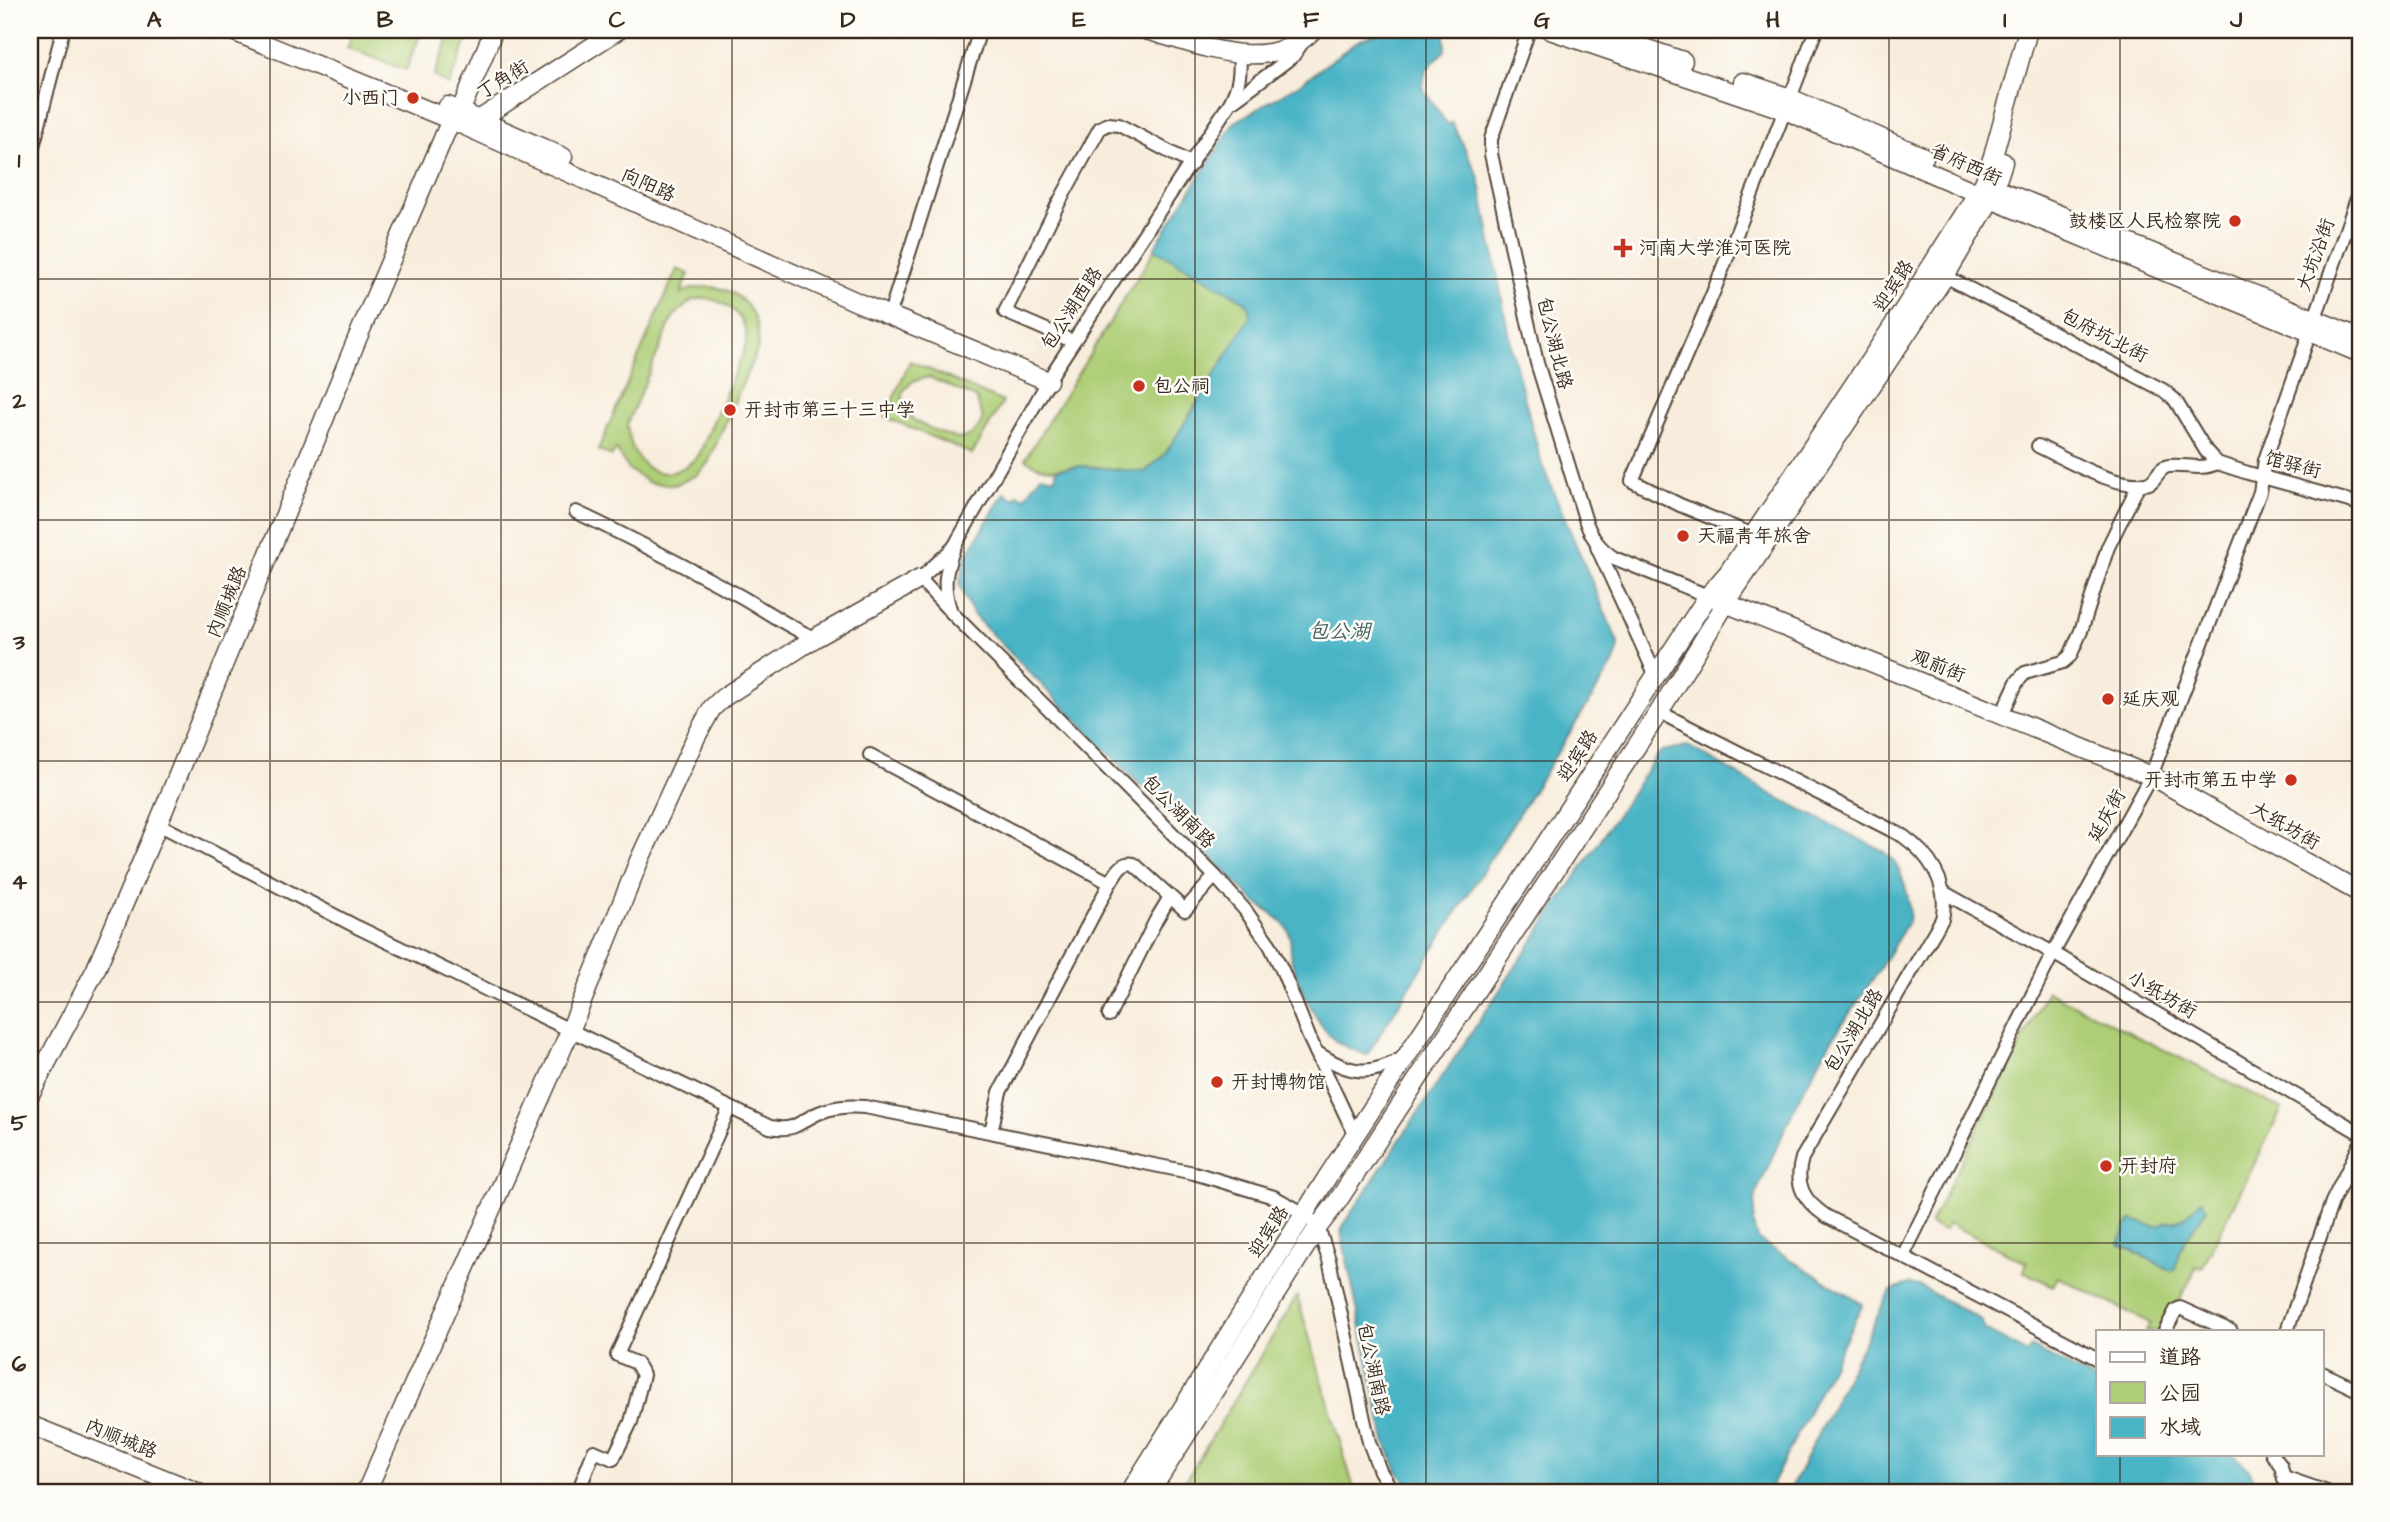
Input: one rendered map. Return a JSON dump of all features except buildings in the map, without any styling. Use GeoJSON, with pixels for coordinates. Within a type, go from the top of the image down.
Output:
{"type":"FeatureCollection","features":[{"type":"Feature","properties":{"kind":"street"},"geometry":{"type":"LineString","coordinates":[[30,159],[63,30]]}},
{"type":"Feature","properties":{"kind":"street","name":"向阳路"},"geometry":{"type":"LineString","coordinates":[[230,30],[454,116],[480,119],[1051,376]]}},
{"type":"Feature","properties":{"kind":"street","name":"向阳路"},"geometry":{"type":"LineString","coordinates":[[260,30],[454,116],[859,303],[1051,376]]}},
{"type":"Feature","properties":{"kind":"street","name":"内顺城路"},"geometry":{"type":"LineString","coordinates":[[454,116],[485,30]]}},
{"type":"Feature","properties":{"kind":"street","name":"内顺城路"},"geometry":{"type":"LineString","coordinates":[[30,1094],[83,998],[158,824],[352,352],[494,30]]}},
{"type":"Feature","properties":{"kind":"street","name":"丁角街"},"geometry":{"type":"LineString","coordinates":[[480,119],[618,30]]}},
{"type":"Feature","properties":{"kind":"street"},"geometry":{"type":"LineString","coordinates":[[892,304],[980,30]]}},
{"type":"Feature","properties":{"kind":"street"},"geometry":{"type":"LineString","coordinates":[[1146,30],[1239,54],[1279,52],[1310,32]]}},
{"type":"Feature","properties":{"kind":"street","name":"包公湖北路"},"geometry":{"type":"LineString","coordinates":[[1529,30],[1491,139],[1491,154],[1537,363],[1592,538],[1656,676]]}},
{"type":"Feature","properties":{"kind":"street","name":"省府西街"},"geometry":{"type":"LineString","coordinates":[[1550,30],[1787,104]]}},
{"type":"Feature","properties":{"kind":"street","name":"省府西街"},"geometry":{"type":"LineString","coordinates":[[1590,30],[1787,104],[2311,327],[2360,353]]}},
{"type":"Feature","properties":{"kind":"street"},"geometry":{"type":"LineString","coordinates":[[1753,536],[1632,481],[1713,292],[1816,30]]}},
{"type":"Feature","properties":{"kind":"street","name":"迎宾路"},"geometry":{"type":"LineString","coordinates":[[1150,1492],[1312,1221],[1355,1135],[1709,596],[1753,536],[1899,317],[1987,191],[1993,156],[2028,30]]}},
{"type":"Feature","properties":{"kind":"street","name":"迎宾路"},"geometry":{"type":"LineString","coordinates":[[1130,1492],[1312,1221],[1337,1202],[1659,712],[1726,603],[1945,276],[1987,191],[2040,30]]}},
{"type":"Feature","properties":{"kind":"street"},"geometry":{"type":"LineString","coordinates":[[1230,103],[1293,56],[1310,32]]}},
{"type":"Feature","properties":{"kind":"street","name":"包公湖西路"},"geometry":{"type":"LineString","coordinates":[[920,579],[954,548],[1072,341],[1230,103],[1238,88],[1239,54]]}},
{"type":"Feature","properties":{"kind":"street"},"geometry":{"type":"LineString","coordinates":[[1072,341],[1005,312],[1057,205],[1100,128],[1108,124],[1119,125],[1192,164]]}},
{"type":"Feature","properties":{"kind":"street","name":"大坑沿街"},"geometry":{"type":"LineString","coordinates":[[2311,327],[2360,190]]}},
{"type":"Feature","properties":{"kind":"street","name":"包府坑北街"},"geometry":{"type":"LineString","coordinates":[[1945,276],[2163,390],[2175,400],[2206,451],[2217,463]]}},
{"type":"Feature","properties":{"kind":"street","name":"省府西街"},"geometry":{"type":"LineString","coordinates":[[2311,327],[2360,338]]}},
{"type":"Feature","properties":{"kind":"street","name":"延庆街"},"geometry":{"type":"LineString","coordinates":[[1903,1256],[2053,953],[2151,776],[2260,492],[2265,460],[2311,327]]}},
{"type":"Feature","properties":{"kind":"street"},"geometry":{"type":"LineString","coordinates":[[2038,446],[2114,481],[2146,485],[2166,466],[2197,468],[2217,463]]}},
{"type":"Feature","properties":{"kind":"street","name":"馆驿街"},"geometry":{"type":"LineString","coordinates":[[2217,463],[2360,504]]}},
{"type":"Feature","properties":{"kind":"street"},"geometry":{"type":"LineString","coordinates":[[2002,714],[2017,682],[2025,673],[2063,662],[2070,656],[2081,631],[2108,547],[2139,484]]}},
{"type":"Feature","properties":{"kind":"street"},"geometry":{"type":"LineString","coordinates":[[576,512],[637,541],[815,638]]}},
{"type":"Feature","properties":{"kind":"street"},"geometry":{"type":"LineString","coordinates":[[1592,538],[1614,558],[1709,596]]}},
{"type":"Feature","properties":{"kind":"street"},"geometry":{"type":"LineString","coordinates":[[951,612],[945,596],[945,585],[954,548]]}},
{"type":"Feature","properties":{"kind":"street"},"geometry":{"type":"LineString","coordinates":[[366,1492],[570,1031],[639,861],[712,708],[724,697],[815,638],[920,579]]}},
{"type":"Feature","properties":{"kind":"street","name":"包公湖南路"},"geometry":{"type":"LineString","coordinates":[[920,579],[1215,876],[1245,910],[1270,945],[1355,1135]]}},
{"type":"Feature","properties":{"kind":"street","name":"观前街"},"geometry":{"type":"LineString","coordinates":[[1709,596],[2151,776]]}},
{"type":"Feature","properties":{"kind":"street"},"geometry":{"type":"LineString","coordinates":[[1659,712],[1903,836],[1931,862],[1943,892]]}},
{"type":"Feature","properties":{"kind":"street"},"geometry":{"type":"LineString","coordinates":[[870,755],[1111,883]]}},
{"type":"Feature","properties":{"kind":"street","name":"大纸坊街"},"geometry":{"type":"LineString","coordinates":[[2151,776],[2360,893]]}},
{"type":"Feature","properties":{"kind":"street"},"geometry":{"type":"LineString","coordinates":[[158,824],[357,927],[759,1124],[782,1129],[794,1127],[819,1113],[849,1106],[865,1107],[1194,1173],[1274,1197],[1312,1221]]}},
{"type":"Feature","properties":{"kind":"street"},"geometry":{"type":"LineString","coordinates":[[991,1132],[1000,1092],[1123,865],[1128,862],[1134,864],[1185,910],[1215,876]]}},
{"type":"Feature","properties":{"kind":"street","name":"包公湖北路"},"geometry":{"type":"LineString","coordinates":[[1943,892],[1942,919],[1806,1149],[1799,1171],[1801,1191],[1814,1207],[2096,1358]]}},
{"type":"Feature","properties":{"kind":"street","name":"小纸坊街"},"geometry":{"type":"LineString","coordinates":[[1943,892],[2053,953],[2360,1133]]}},
{"type":"Feature","properties":{"kind":"street"},"geometry":{"type":"LineString","coordinates":[[1109,1015],[1170,897]]}},
{"type":"Feature","properties":{"kind":"street"},"geometry":{"type":"LineString","coordinates":[[1316,1052],[1339,1066],[1363,1071],[1385,1067],[1408,1054]]}},
{"type":"Feature","properties":{"kind":"street"},"geometry":{"type":"LineString","coordinates":[[578,1492],[594,1451],[613,1459],[631,1422],[643,1375],[636,1363],[617,1354],[729,1109]]}},
{"type":"Feature","properties":{"kind":"street"},"geometry":{"type":"LineString","coordinates":[[2287,1330],[2332,1202],[2360,1145]]}},
{"type":"Feature","properties":{"kind":"street","name":"包公湖南路"},"geometry":{"type":"LineString","coordinates":[[1312,1221],[1329,1260],[1369,1442],[1380,1471],[1393,1492]]}},
{"type":"Feature","properties":{"kind":"street"},"geometry":{"type":"LineString","coordinates":[[2166,1330],[2176,1310],[2180,1308],[2229,1330]]}},
{"type":"Feature","properties":{"kind":"street"},"geometry":{"type":"LineString","coordinates":[[2324,1374],[2360,1391]]}},
{"type":"Feature","properties":{"kind":"street","name":"内顺城路"},"geometry":{"type":"LineString","coordinates":[[30,1425],[197,1492]]}},
{"type":"Feature","properties":{"kind":"street"},"geometry":{"type":"LineString","coordinates":[[2274,1456],[2281,1466],[2287,1492]]}},
{"type":"Feature","properties":{"kind":"street"},"geometry":{"type":"LineString","coordinates":[[2284,1477],[2327,1492]]}},
{"type":"Feature","properties":{"kind":"green space"},"geometry":{"type":"Polygon","coordinates":[[[355,30],[422,30],[406,70],[347,48],[355,30]]]}},
{"type":"Feature","properties":{"kind":"green space"},"geometry":{"type":"Polygon","coordinates":[[[452,30],[471,30],[449,85],[434,76],[452,30]]]}},
{"type":"Feature","properties":{"kind":"green space","name":"包公祠"},"geometry":{"type":"Polygon","coordinates":[[[1155,249],[1247,303],[1249,319],[1166,453],[1150,469],[1143,473],[1090,466],[1047,469],[1033,464],[1025,459],[1155,249]]]}},
{"type":"Feature","properties":{"kind":"green space"},"geometry":{"type":"Polygon","coordinates":[[[677,269],[689,274],[681,293],[711,287],[737,296],[747,305],[758,332],[758,348],[708,463],[697,475],[675,485],[650,483],[629,470],[616,449],[612,456],[598,450],[677,269]],[[692,300],[673,317],[627,424],[635,453],[651,470],[674,472],[699,455],[744,350],[745,331],[738,315],[715,300],[692,300]]]}},
{"type":"Feature","properties":{"kind":"green space"},"geometry":{"type":"Polygon","coordinates":[[[910,361],[1003,402],[972,454],[885,417],[910,361]],[[929,377],[913,381],[904,390],[903,401],[905,410],[919,423],[958,439],[974,433],[981,423],[983,418],[976,398],[929,377]]]}},
{"type":"Feature","properties":{"kind":"green space","name":"开封府"},"geometry":{"type":"Polygon","coordinates":[[[2047,991],[2282,1109],[2202,1268],[2197,1266],[2165,1330],[2146,1330],[2150,1323],[2058,1277],[2053,1286],[2023,1271],[2027,1263],[1948,1223],[1944,1231],[1930,1224],[2047,991]]]}},
{"type":"Feature","properties":{"kind":"green space"},"geometry":{"type":"Polygon","coordinates":[[[1297,1296],[1355,1492],[1179,1492],[1297,1296]]]}},
{"type":"Feature","properties":{"kind":"water","name":"包公湖"},"geometry":{"type":"Polygon","coordinates":[[[1388,30],[1445,30],[1445,50],[1426,70],[1422,87],[1447,124],[1452,123],[1479,177],[1511,347],[1542,465],[1618,643],[1613,664],[1367,1055],[1337,1042],[1316,1016],[1295,971],[1289,934],[1285,926],[1255,902],[974,616],[959,585],[966,557],[1004,493],[1015,499],[1018,494],[1025,498],[1041,475],[1055,478],[1057,469],[1082,466],[1145,472],[1166,453],[1250,314],[1247,303],[1155,249],[1155,246],[1234,123],[1301,83],[1358,41],[1388,30]]]}},
{"type":"Feature","properties":{"kind":"water"},"geometry":{"type":"Polygon","coordinates":[[[1688,746],[1780,799],[1885,852],[1896,865],[1904,883],[1909,902],[1909,920],[1830,1042],[1798,1100],[1756,1193],[1753,1224],[1757,1239],[1862,1306],[1768,1492],[1412,1492],[1398,1471],[1385,1441],[1341,1232],[1345,1222],[1657,755],[1662,751],[1688,746]]]}},
{"type":"Feature","properties":{"kind":"water"},"geometry":{"type":"Polygon","coordinates":[[[2202,1200],[2207,1208],[2179,1251],[2175,1269],[2172,1271],[2119,1244],[2132,1220],[2153,1226],[2178,1221],[2202,1200]]]}},
{"type":"Feature","properties":{"kind":"water"},"geometry":{"type":"Polygon","coordinates":[[[1908,1284],[1919,1286],[1981,1320],[1985,1330],[2027,1353],[2031,1347],[2096,1381],[2096,1456],[2235,1456],[2250,1471],[2259,1492],[1789,1492],[1891,1291],[1908,1284]]]}},
{"type":"Feature","properties":{"kind":"place","name":"小西门"},"geometry":{"type":"Point","coordinates":[413,98]}},
{"type":"Feature","properties":{"kind":"place","name":"鼓楼区人民检察院"},"geometry":{"type":"Point","coordinates":[2235,221]}},
{"type":"Feature","properties":{"kind":"place","name":"河南大学淮河医院"},"geometry":{"type":"Point","coordinates":[1623,248]}},
{"type":"Feature","properties":{"kind":"place","name":"包公祠"},"geometry":{"type":"Point","coordinates":[1139,386]}},
{"type":"Feature","properties":{"kind":"place","name":"开封市第三十三中学"},"geometry":{"type":"Point","coordinates":[730,410]}},
{"type":"Feature","properties":{"kind":"place","name":"天福青年旅舍"},"geometry":{"type":"Point","coordinates":[1683,536]}},
{"type":"Feature","properties":{"kind":"place","name":"延庆观"},"geometry":{"type":"Point","coordinates":[2108,699]}},
{"type":"Feature","properties":{"kind":"place","name":"开封市第五中学"},"geometry":{"type":"Point","coordinates":[2291,780]}},
{"type":"Feature","properties":{"kind":"place","name":"开封博物馆"},"geometry":{"type":"Point","coordinates":[1217,1082]}},
{"type":"Feature","properties":{"kind":"place","name":"开封府"},"geometry":{"type":"Point","coordinates":[2106,1166]}}]}
